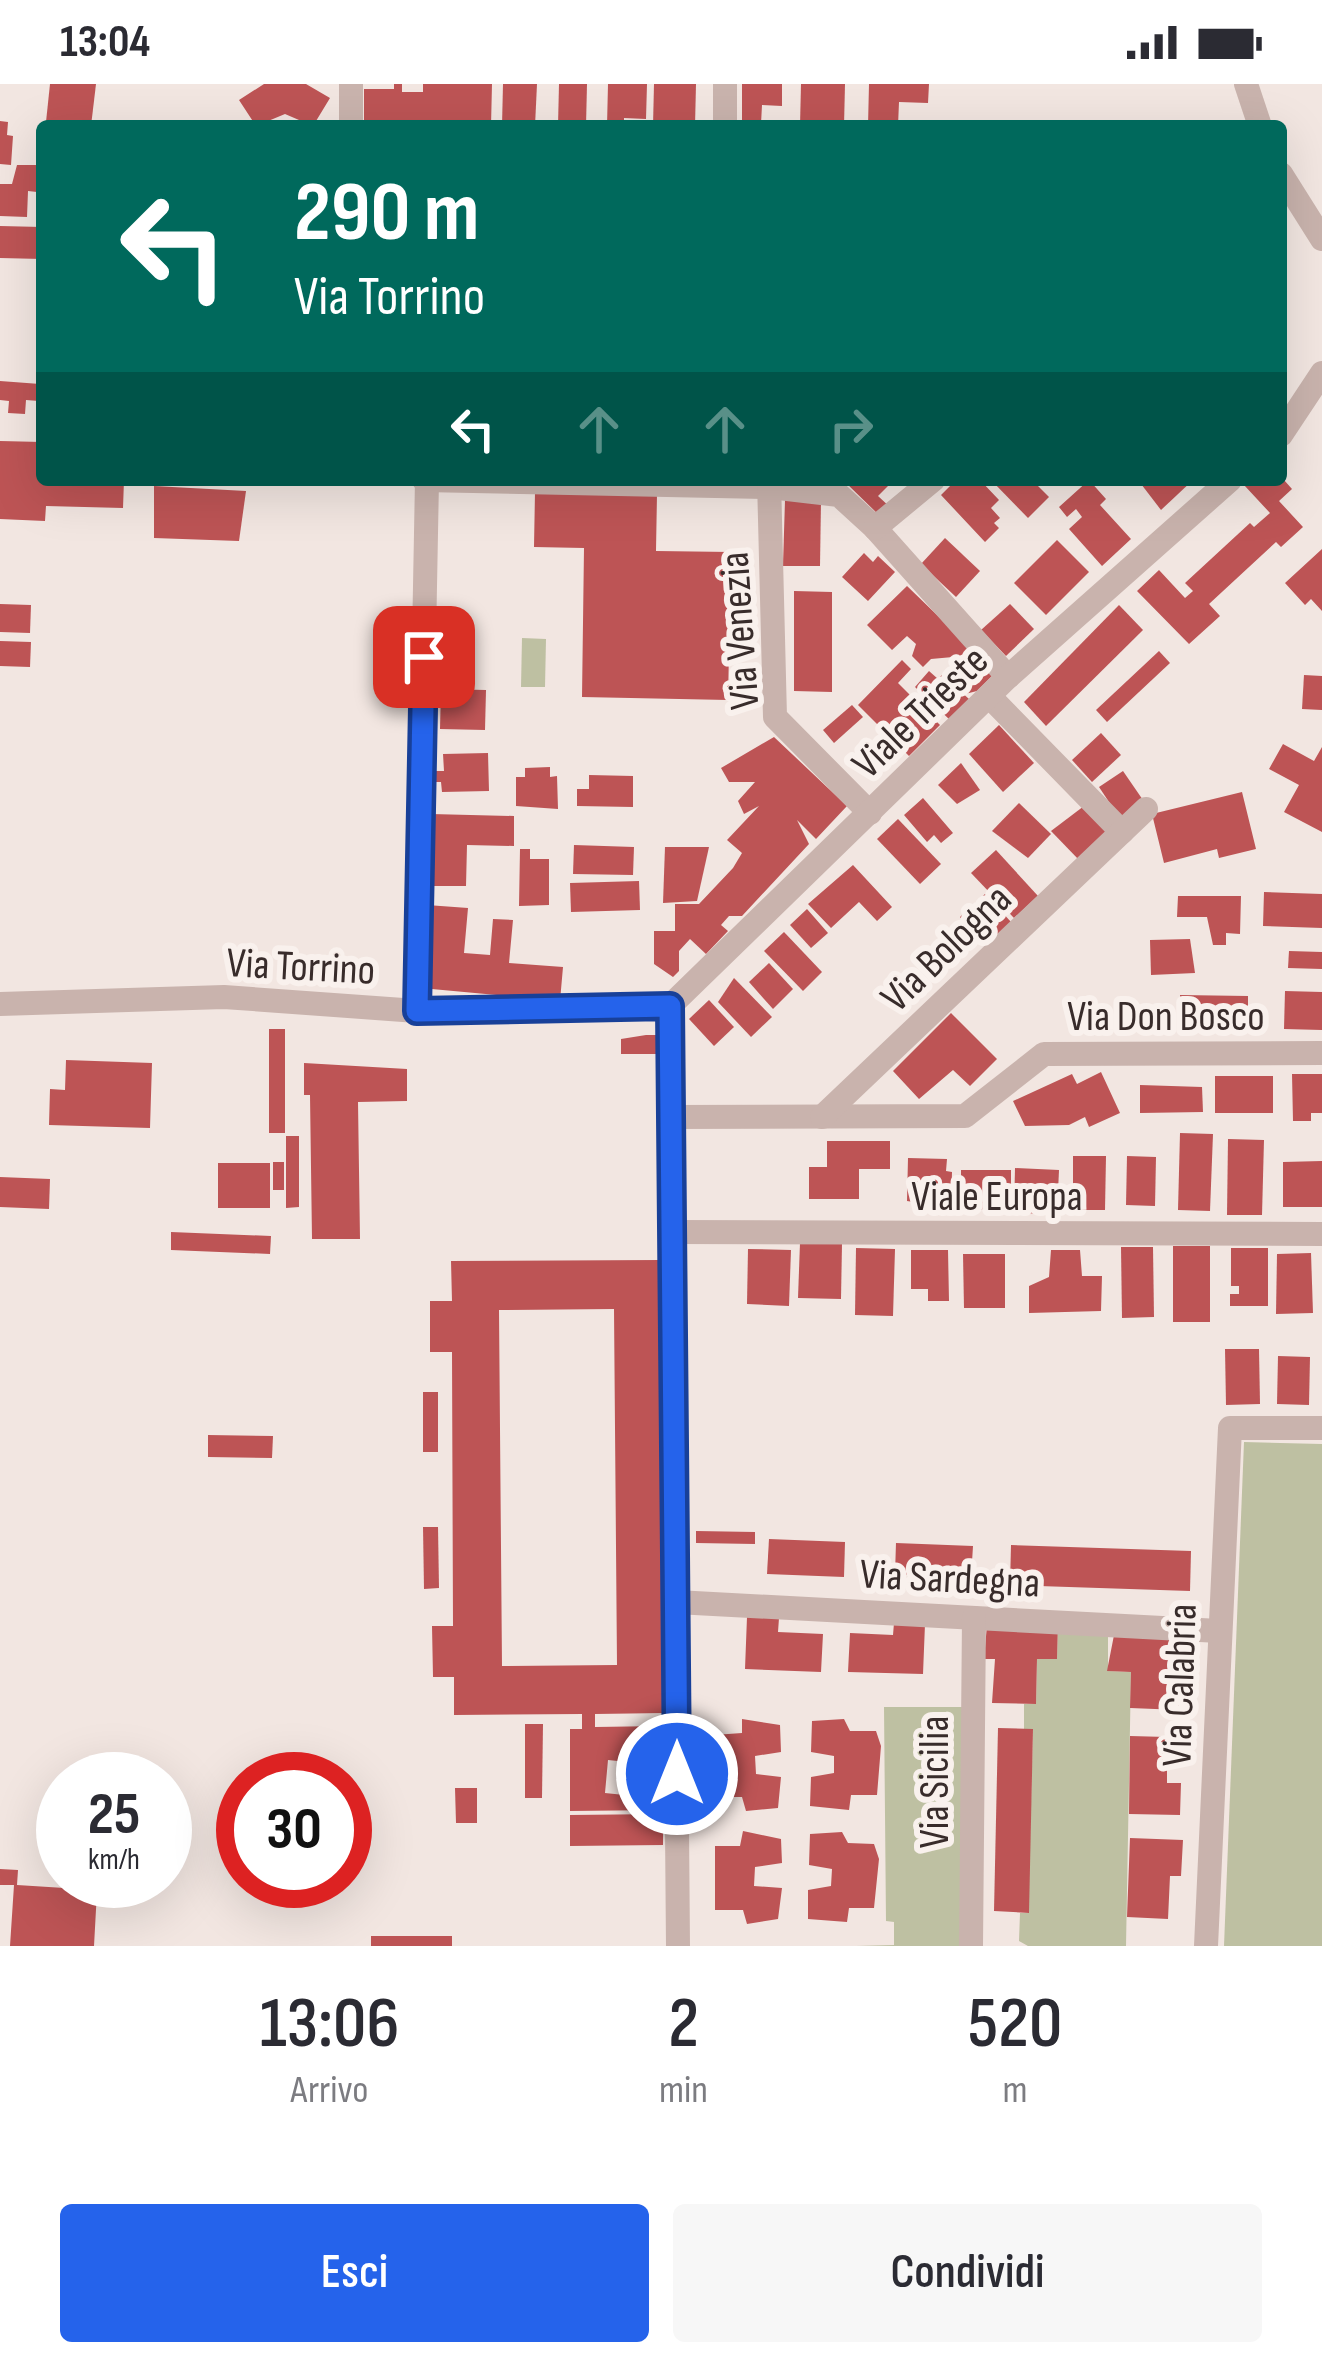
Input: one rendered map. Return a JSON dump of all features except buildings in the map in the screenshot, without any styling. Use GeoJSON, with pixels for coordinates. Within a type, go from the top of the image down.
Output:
{"type":"FeatureCollection","features":[{"type":"Feature","properties":{"kind":"street"},"geometry":{"type":"LineString","coordinates":[[351,84],[351,120]]}},
{"type":"Feature","properties":{"kind":"street"},"geometry":{"type":"LineString","coordinates":[[725,84],[725,120]]}},
{"type":"Feature","properties":{"kind":"street"},"geometry":{"type":"LineString","coordinates":[[1246,84],[1258,120]]}},
{"type":"Feature","properties":{"kind":"street"},"geometry":{"type":"LineString","coordinates":[[1287,184],[1322,239]]}},
{"type":"Feature","properties":{"kind":"street"},"geometry":{"type":"LineString","coordinates":[[1287,426],[1322,373]]}},
{"type":"Feature","properties":{"kind":"street"},"geometry":{"type":"LineString","coordinates":[[417,1011],[426,486]]}},
{"type":"Feature","properties":{"kind":"street","name":"Via Venezia"},"geometry":{"type":"LineString","coordinates":[[769,486],[775,717],[870,813]]}},
{"type":"Feature","properties":{"kind":"street"},"geometry":{"type":"LineString","coordinates":[[786,486],[839,495],[875,528],[1008,676]]}},
{"type":"Feature","properties":{"kind":"street"},"geometry":{"type":"LineString","coordinates":[[875,528],[926,486]]}},
{"type":"Feature","properties":{"kind":"street","name":"Viale Trieste"},"geometry":{"type":"LineString","coordinates":[[670,1006],[1008,676],[1223,486]]}},
{"type":"Feature","properties":{"kind":"street"},"geometry":{"type":"LineString","coordinates":[[988,696],[1122,832]]}},
{"type":"Feature","properties":{"kind":"street","name":"Via Bologna"},"geometry":{"type":"LineString","coordinates":[[823,1118],[1146,809]]}},
{"type":"Feature","properties":{"kind":"street","name":"Via Torrino"},"geometry":{"type":"LineString","coordinates":[[0,1004],[224,998],[417,1011],[670,1006]]}},
{"type":"Feature","properties":{"kind":"street"},"geometry":{"type":"LineString","coordinates":[[670,1006],[678,1946]]}},
{"type":"Feature","properties":{"kind":"street","name":"Via Don Bosco"},"geometry":{"type":"LineString","coordinates":[[671,1118],[965,1116],[1044,1054],[1322,1053]]}},
{"type":"Feature","properties":{"kind":"street","name":"Viale Europa"},"geometry":{"type":"LineString","coordinates":[[672,1232],[1322,1234]]}},
{"type":"Feature","properties":{"kind":"street","name":"Via Calabria"},"geometry":{"type":"LineString","coordinates":[[1206,1946],[1230,1428],[1322,1428]]}},
{"type":"Feature","properties":{"kind":"street","name":"Via Sardegna"},"geometry":{"type":"LineString","coordinates":[[676,1602],[1220,1631]]}},
{"type":"Feature","properties":{"kind":"street","name":"Via Sicilia"},"geometry":{"type":"LineString","coordinates":[[971,1946],[974,1618]]}},
{"type":"Feature","properties":{"kind":"green space"},"geometry":{"type":"Polygon","coordinates":[[[522,638],[546,639],[545,687],[521,687],[522,638]]]}},
{"type":"Feature","properties":{"kind":"green space"},"geometry":{"type":"Polygon","coordinates":[[[1244,1442],[1322,1444],[1322,1946],[1224,1946],[1244,1442]]]}},
{"type":"Feature","properties":{"kind":"green space"},"geometry":{"type":"Polygon","coordinates":[[[1058,1623],[1108,1624],[1108,1671],[1131,1672],[1126,1946],[1028,1946],[1019,1941],[1020,1913],[1028,1913],[1033,1730],[1024,1729],[1024,1704],[1036,1704],[1037,1659],[1057,1659],[1058,1623]]]}},
{"type":"Feature","properties":{"kind":"green space"},"geometry":{"type":"Polygon","coordinates":[[[884,1707],[964,1707],[964,1946],[856,1946],[894,1945],[894,1922],[886,1921],[884,1707]]]}},
{"type":"Feature","properties":{"kind":"route"},"geometry":{"type":"LineString","coordinates":[[424,657],[417,1011],[670,1006],[677,1774]]}}]}
